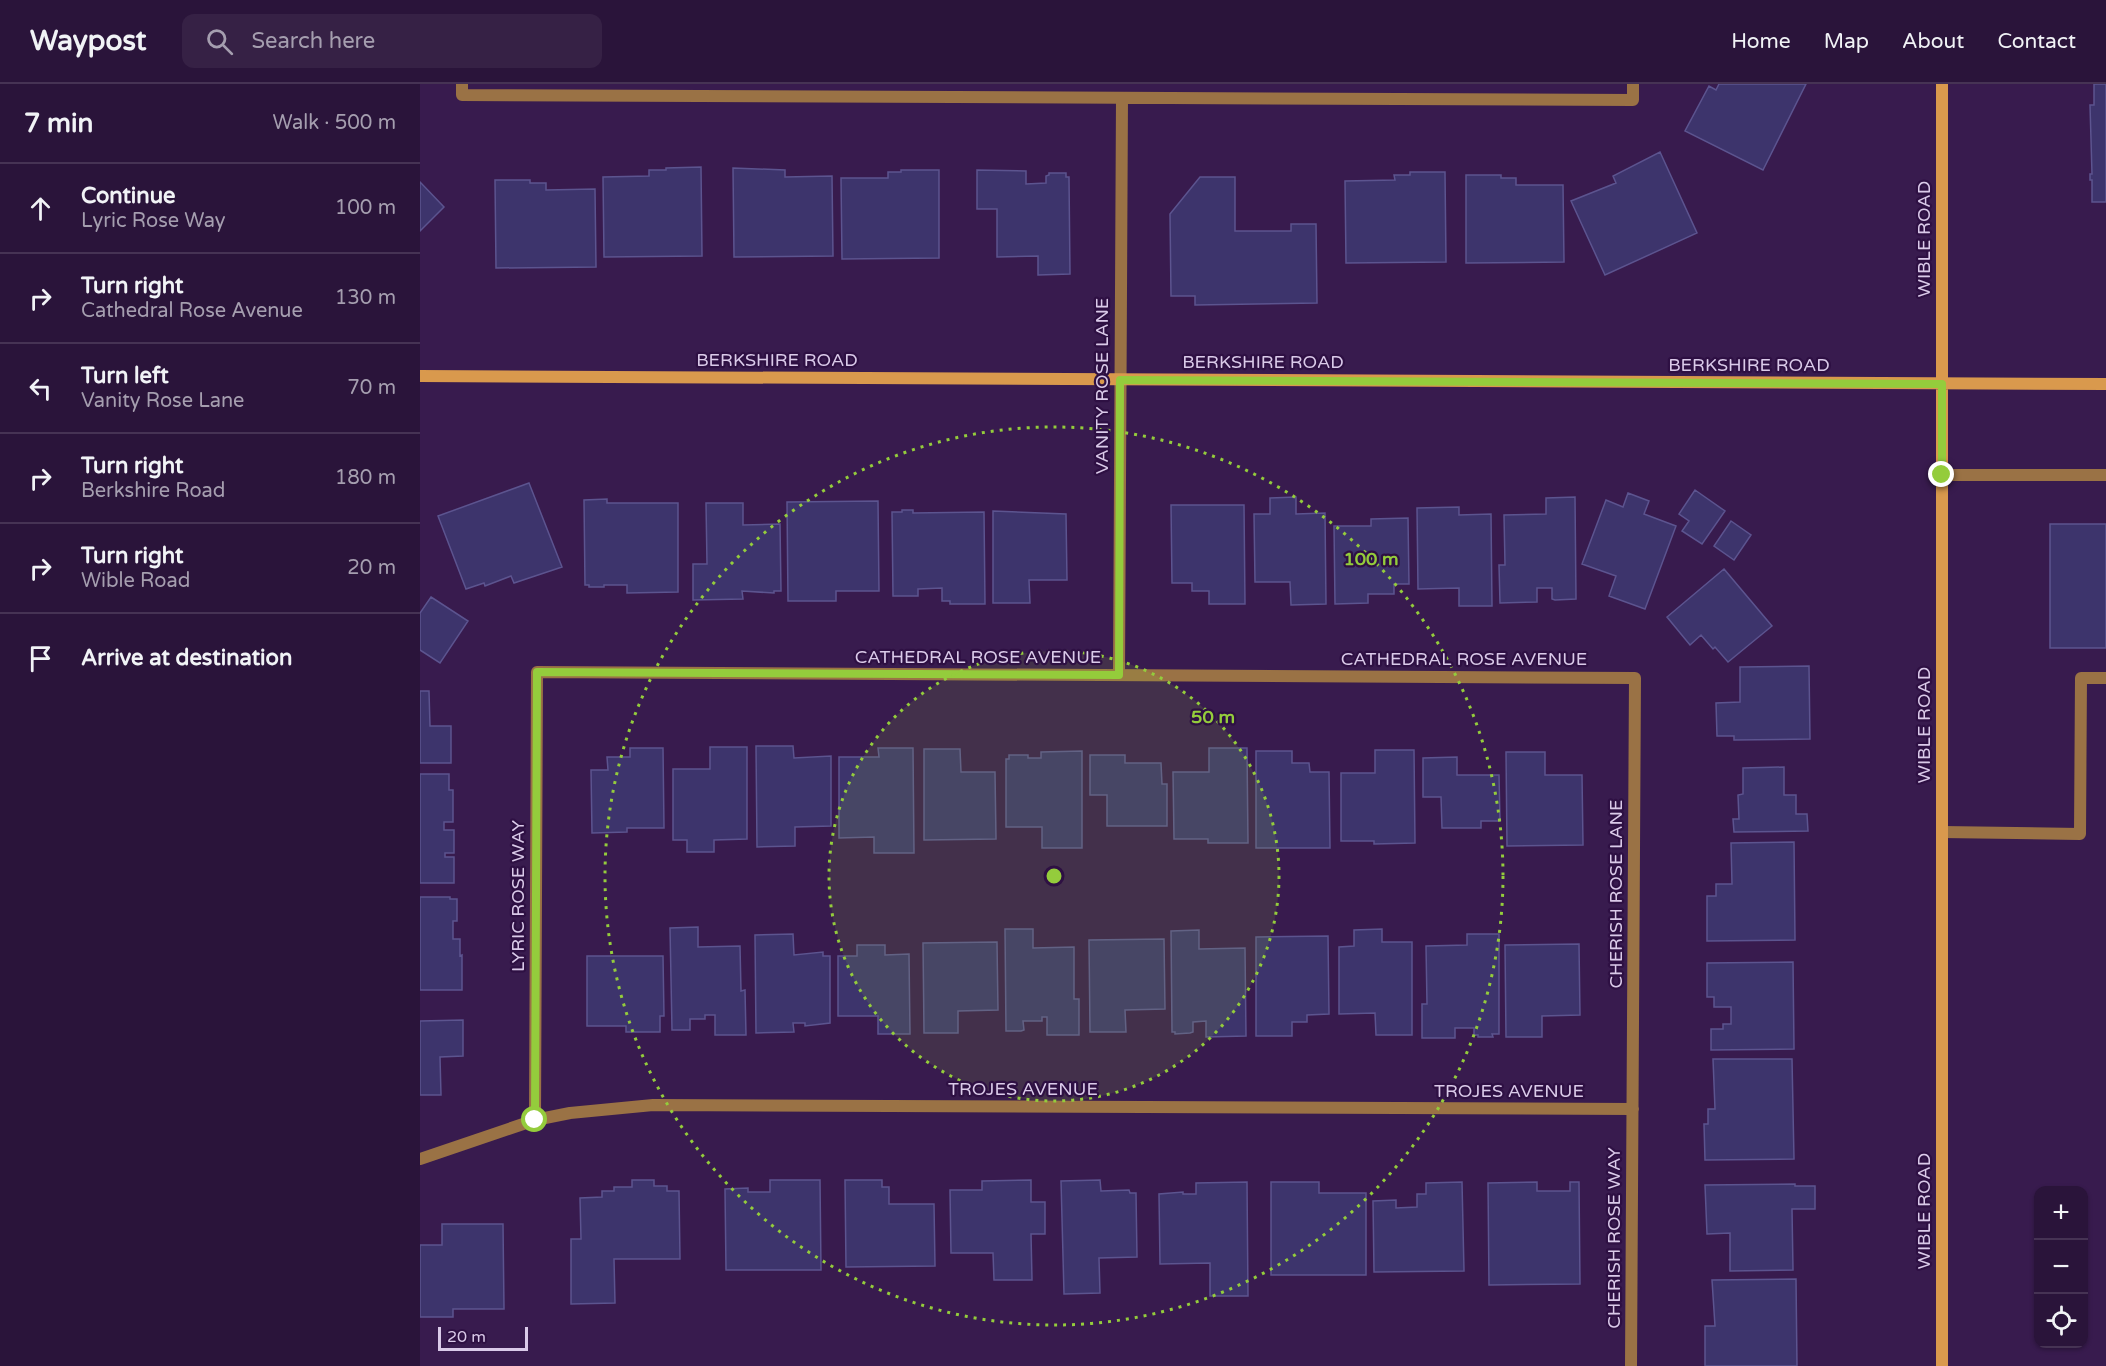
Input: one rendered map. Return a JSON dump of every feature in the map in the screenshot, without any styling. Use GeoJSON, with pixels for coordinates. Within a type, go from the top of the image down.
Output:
{"type":"FeatureCollection","features":[{"type":"Feature","properties":{"kind":"street"},"geometry":{"type":"LineString","coordinates":[[462,89],[1122,98],[1633,100],[1633,84]]}},
{"type":"Feature","properties":{"kind":"street","name":"WIBLE ROAD"},"geometry":{"type":"LineString","coordinates":[[1942,84],[1942,1366]]}},
{"type":"Feature","properties":{"kind":"street","name":"VANITY ROSE LANE"},"geometry":{"type":"LineString","coordinates":[[1119,675],[1122,98]]}},
{"type":"Feature","properties":{"kind":"street","name":"BERKSHIRE ROAD"},"geometry":{"type":"LineString","coordinates":[[420,376],[2106,384]]}},
{"type":"Feature","properties":{"kind":"street"},"geometry":{"type":"LineString","coordinates":[[1942,475],[2106,475]]}},
{"type":"Feature","properties":{"kind":"street","name":"CATHEDRAL ROSE AVENUE"},"geometry":{"type":"LineString","coordinates":[[537,672],[1635,678]]}},
{"type":"Feature","properties":{"kind":"street","name":"LYRIC ROSE WAY"},"geometry":{"type":"LineString","coordinates":[[535,1120],[537,672]]}},
{"type":"Feature","properties":{"kind":"street","name":"CHERISH ROSE LANE"},"geometry":{"type":"LineString","coordinates":[[1633,1109],[1635,678]]}},
{"type":"Feature","properties":{"kind":"street"},"geometry":{"type":"LineString","coordinates":[[1942,832],[2080,834],[2081,678],[2106,678]]}},
{"type":"Feature","properties":{"kind":"street","name":"TROJES AVENUE"},"geometry":{"type":"LineString","coordinates":[[420,1160],[535,1120],[570,1113],[653,1105],[1633,1109]]}},
{"type":"Feature","properties":{"kind":"street","name":"CHERISH ROSE WAY"},"geometry":{"type":"LineString","coordinates":[[1631,1366],[1633,1109]]}},
{"type":"Feature","properties":{"kind":"building"},"geometry":{"type":"Polygon","coordinates":[[[1719,84],[1806,84],[1763,170],[1685,131],[1709,86],[1716,90],[1719,84]]]}},
{"type":"Feature","properties":{"kind":"building"},"geometry":{"type":"Polygon","coordinates":[[[2094,84],[2106,84],[2106,202],[2092,202],[2090,105],[2094,105],[2094,84]]]}},
{"type":"Feature","properties":{"kind":"building"},"geometry":{"type":"Polygon","coordinates":[[[1660,152],[1697,233],[1605,275],[1571,201],[1616,183],[1613,176],[1660,152]]]}},
{"type":"Feature","properties":{"kind":"building"},"geometry":{"type":"Polygon","coordinates":[[[701,167],[702,256],[604,257],[603,177],[649,176],[649,170],[701,167]]]}},
{"type":"Feature","properties":{"kind":"building"},"geometry":{"type":"Polygon","coordinates":[[[733,168],[785,170],[785,177],[832,176],[833,256],[734,257],[733,168]]]}},
{"type":"Feature","properties":{"kind":"building"},"geometry":{"type":"Polygon","coordinates":[[[901,170],[939,170],[939,258],[842,259],[841,178],[888,178],[888,172],[901,172],[901,170]]]}},
{"type":"Feature","properties":{"kind":"building"},"geometry":{"type":"Polygon","coordinates":[[[977,170],[1026,171],[1026,184],[1046,183],[1046,176],[1049,173],[1066,173],[1066,177],[1069,177],[1070,274],[1038,275],[1038,256],[997,257],[997,209],[977,209],[977,170]]]}},
{"type":"Feature","properties":{"kind":"building"},"geometry":{"type":"Polygon","coordinates":[[[1410,172],[1445,172],[1446,262],[1346,263],[1345,181],[1395,180],[1394,175],[1410,175],[1410,172]]]}},
{"type":"Feature","properties":{"kind":"building"},"geometry":{"type":"Polygon","coordinates":[[[1466,175],[1501,175],[1501,178],[1516,178],[1516,185],[1563,185],[1564,262],[1466,263],[1466,175]]]}},
{"type":"Feature","properties":{"kind":"building"},"geometry":{"type":"Polygon","coordinates":[[[1200,177],[1235,177],[1235,231],[1291,231],[1291,224],[1316,224],[1317,303],[1195,305],[1195,296],[1171,296],[1170,214],[1200,177]]]}},
{"type":"Feature","properties":{"kind":"building"},"geometry":{"type":"Polygon","coordinates":[[[495,180],[530,180],[530,183],[546,183],[546,190],[595,189],[596,267],[496,268],[495,180]]]}},
{"type":"Feature","properties":{"kind":"building"},"geometry":{"type":"Polygon","coordinates":[[[420,182],[444,207],[420,231],[420,182]]]}},
{"type":"Feature","properties":{"kind":"building"},"geometry":{"type":"Polygon","coordinates":[[[529,483],[562,567],[514,583],[511,576],[485,586],[484,583],[466,589],[438,516],[529,483]]]}},
{"type":"Feature","properties":{"kind":"building"},"geometry":{"type":"Polygon","coordinates":[[[1695,490],[1725,511],[1702,544],[1682,531],[1689,521],[1679,514],[1695,490]]]}},
{"type":"Feature","properties":{"kind":"building"},"geometry":{"type":"Polygon","coordinates":[[[1628,493],[1649,501],[1644,514],[1676,526],[1645,609],[1609,596],[1616,576],[1582,564],[1606,500],[1623,507],[1628,493]]]}},
{"type":"Feature","properties":{"kind":"building"},"geometry":{"type":"Polygon","coordinates":[[[1296,497],[1296,514],[1325,513],[1326,604],[1291,605],[1290,582],[1255,582],[1254,514],[1270,514],[1270,498],[1296,497]]]}},
{"type":"Feature","properties":{"kind":"building"},"geometry":{"type":"Polygon","coordinates":[[[1575,497],[1576,599],[1555,600],[1552,599],[1552,588],[1537,588],[1537,602],[1500,603],[1499,565],[1505,565],[1504,515],[1546,514],[1546,498],[1575,497]]]}},
{"type":"Feature","properties":{"kind":"building"},"geometry":{"type":"Polygon","coordinates":[[[607,499],[607,503],[678,503],[678,592],[627,593],[627,585],[589,587],[585,585],[584,500],[607,499]]]}},
{"type":"Feature","properties":{"kind":"building"},"geometry":{"type":"Polygon","coordinates":[[[878,501],[879,591],[836,591],[836,601],[788,601],[787,502],[878,501]]]}},
{"type":"Feature","properties":{"kind":"building"},"geometry":{"type":"Polygon","coordinates":[[[706,503],[743,503],[743,525],[780,524],[781,591],[774,591],[774,593],[742,591],[743,599],[693,600],[693,564],[707,564],[706,503]]]}},
{"type":"Feature","properties":{"kind":"building"},"geometry":{"type":"Polygon","coordinates":[[[1171,505],[1244,505],[1245,604],[1209,604],[1209,591],[1192,591],[1192,583],[1172,583],[1171,505]]]}},
{"type":"Feature","properties":{"kind":"building"},"geometry":{"type":"Polygon","coordinates":[[[1459,507],[1459,515],[1491,514],[1492,606],[1459,606],[1459,588],[1418,589],[1417,508],[1459,507]]]}},
{"type":"Feature","properties":{"kind":"building"},"geometry":{"type":"Polygon","coordinates":[[[902,510],[913,510],[913,513],[984,512],[985,604],[950,604],[950,601],[942,601],[942,588],[918,589],[918,596],[893,596],[892,512],[902,512],[902,510]]]}},
{"type":"Feature","properties":{"kind":"building"},"geometry":{"type":"Polygon","coordinates":[[[993,511],[1066,514],[1067,580],[1029,580],[1030,603],[993,603],[993,511]]]}},
{"type":"Feature","properties":{"kind":"building"},"geometry":{"type":"Polygon","coordinates":[[[1408,518],[1409,584],[1394,584],[1394,594],[1368,594],[1368,603],[1335,604],[1334,526],[1371,526],[1371,519],[1408,518]]]}},
{"type":"Feature","properties":{"kind":"building"},"geometry":{"type":"Polygon","coordinates":[[[1731,521],[1751,535],[1734,560],[1714,546],[1731,521]]]}},
{"type":"Feature","properties":{"kind":"building"},"geometry":{"type":"Polygon","coordinates":[[[2050,524],[2106,524],[2106,648],[2050,648],[2050,524]]]}},
{"type":"Feature","properties":{"kind":"building"},"geometry":{"type":"Polygon","coordinates":[[[1724,569],[1772,626],[1728,662],[1701,635],[1690,645],[1667,617],[1724,569]]]}},
{"type":"Feature","properties":{"kind":"building"},"geometry":{"type":"Polygon","coordinates":[[[431,597],[468,621],[440,663],[420,650],[420,613],[431,597]]]}},
{"type":"Feature","properties":{"kind":"building"},"geometry":{"type":"Polygon","coordinates":[[[1809,666],[1810,739],[1734,740],[1734,736],[1717,736],[1716,703],[1740,702],[1740,667],[1809,666]]]}},
{"type":"Feature","properties":{"kind":"building"},"geometry":{"type":"Polygon","coordinates":[[[420,691],[429,691],[430,726],[451,726],[451,763],[420,763],[420,691]]]}},
{"type":"Feature","properties":{"kind":"building"},"geometry":{"type":"Polygon","coordinates":[[[756,746],[793,746],[794,758],[831,756],[831,826],[795,827],[795,846],[757,847],[756,746]]]}},
{"type":"Feature","properties":{"kind":"building"},"geometry":{"type":"Polygon","coordinates":[[[710,747],[747,747],[747,839],[714,840],[714,852],[687,852],[687,840],[673,840],[673,769],[710,769],[710,747]]]}},
{"type":"Feature","properties":{"kind":"building"},"geometry":{"type":"Polygon","coordinates":[[[630,748],[663,748],[664,828],[627,828],[627,832],[592,833],[591,770],[608,770],[607,757],[630,757],[630,748]]]}},
{"type":"Feature","properties":{"kind":"building"},"geometry":{"type":"Polygon","coordinates":[[[878,748],[913,748],[914,853],[874,853],[874,837],[839,838],[839,757],[879,757],[878,748]]]}},
{"type":"Feature","properties":{"kind":"building"},"geometry":{"type":"Polygon","coordinates":[[[1209,748],[1247,748],[1248,843],[1208,843],[1208,839],[1174,839],[1173,772],[1209,772],[1209,748]]]}},
{"type":"Feature","properties":{"kind":"building"},"geometry":{"type":"Polygon","coordinates":[[[924,749],[960,749],[961,772],[995,772],[996,839],[924,840],[924,749]]]}},
{"type":"Feature","properties":{"kind":"building"},"geometry":{"type":"Polygon","coordinates":[[[1375,750],[1414,750],[1415,843],[1374,844],[1374,841],[1341,841],[1341,773],[1375,773],[1375,750]]]}},
{"type":"Feature","properties":{"kind":"building"},"geometry":{"type":"Polygon","coordinates":[[[1082,751],[1082,848],[1042,848],[1042,827],[1006,827],[1006,759],[1009,759],[1009,755],[1041,758],[1041,752],[1082,751]]]}},
{"type":"Feature","properties":{"kind":"building"},"geometry":{"type":"Polygon","coordinates":[[[1256,751],[1292,751],[1292,763],[1309,763],[1310,772],[1329,772],[1330,848],[1256,848],[1256,751]]]}},
{"type":"Feature","properties":{"kind":"building"},"geometry":{"type":"Polygon","coordinates":[[[1506,752],[1545,752],[1545,775],[1582,775],[1583,845],[1507,846],[1506,752]]]}},
{"type":"Feature","properties":{"kind":"building"},"geometry":{"type":"Polygon","coordinates":[[[1090,755],[1125,755],[1125,763],[1161,763],[1162,784],[1167,784],[1167,826],[1107,826],[1107,795],[1090,795],[1090,755]]]}},
{"type":"Feature","properties":{"kind":"building"},"geometry":{"type":"Polygon","coordinates":[[[1457,757],[1457,775],[1499,775],[1500,821],[1481,821],[1481,828],[1442,828],[1441,797],[1423,797],[1423,758],[1457,757]]]}},
{"type":"Feature","properties":{"kind":"building"},"geometry":{"type":"Polygon","coordinates":[[[1784,767],[1784,795],[1796,795],[1796,814],[1807,814],[1808,831],[1734,832],[1733,819],[1739,819],[1738,795],[1743,794],[1743,768],[1784,767]]]}},
{"type":"Feature","properties":{"kind":"building"},"geometry":{"type":"Polygon","coordinates":[[[420,774],[449,774],[449,790],[453,790],[453,822],[444,822],[444,830],[454,830],[454,853],[445,853],[445,857],[454,857],[454,883],[420,883],[420,774]]]}},
{"type":"Feature","properties":{"kind":"building"},"geometry":{"type":"Polygon","coordinates":[[[1794,842],[1795,940],[1707,941],[1707,896],[1716,896],[1716,884],[1732,884],[1731,843],[1794,842]]]}},
{"type":"Feature","properties":{"kind":"building"},"geometry":{"type":"Polygon","coordinates":[[[420,897],[457,899],[457,921],[453,921],[453,939],[460,939],[462,990],[420,990],[420,897]]]}},
{"type":"Feature","properties":{"kind":"building"},"geometry":{"type":"Polygon","coordinates":[[[698,927],[698,947],[740,946],[741,991],[745,990],[746,1035],[715,1035],[715,1015],[705,1015],[705,1019],[690,1019],[690,1030],[672,1030],[670,928],[698,927]]]}},
{"type":"Feature","properties":{"kind":"building"},"geometry":{"type":"Polygon","coordinates":[[[1005,929],[1033,929],[1033,948],[1074,947],[1074,999],[1079,999],[1079,1035],[1047,1035],[1047,1017],[1042,1017],[1042,1021],[1023,1021],[1024,1030],[1006,1031],[1005,929]]]}},
{"type":"Feature","properties":{"kind":"building"},"geometry":{"type":"Polygon","coordinates":[[[1382,929],[1382,942],[1412,942],[1412,1035],[1376,1035],[1375,1013],[1339,1014],[1339,947],[1354,946],[1354,930],[1382,929]]]}},
{"type":"Feature","properties":{"kind":"building"},"geometry":{"type":"Polygon","coordinates":[[[1199,930],[1199,949],[1245,948],[1246,1036],[1206,1037],[1206,1021],[1193,1022],[1193,1032],[1190,1033],[1175,1034],[1172,1032],[1171,931],[1199,930]]]}},
{"type":"Feature","properties":{"kind":"building"},"geometry":{"type":"Polygon","coordinates":[[[793,934],[794,955],[823,952],[823,956],[830,956],[830,1023],[805,1026],[805,1023],[793,1023],[794,1032],[756,1033],[755,935],[793,934]]]}},
{"type":"Feature","properties":{"kind":"building"},"geometry":{"type":"Polygon","coordinates":[[[1467,934],[1499,934],[1499,1034],[1492,1034],[1493,1037],[1478,1037],[1474,1035],[1474,1028],[1455,1028],[1455,1038],[1422,1038],[1422,1004],[1427,1004],[1426,946],[1467,945],[1467,934]]]}},
{"type":"Feature","properties":{"kind":"building"},"geometry":{"type":"Polygon","coordinates":[[[1328,936],[1329,1014],[1307,1015],[1307,1022],[1292,1022],[1292,1036],[1256,1036],[1256,937],[1328,936]]]}},
{"type":"Feature","properties":{"kind":"building"},"geometry":{"type":"Polygon","coordinates":[[[1164,939],[1165,1009],[1125,1010],[1126,1032],[1090,1032],[1089,940],[1164,939]]]}},
{"type":"Feature","properties":{"kind":"building"},"geometry":{"type":"Polygon","coordinates":[[[997,942],[998,1010],[958,1011],[958,1033],[924,1033],[923,943],[997,942]]]}},
{"type":"Feature","properties":{"kind":"building"},"geometry":{"type":"Polygon","coordinates":[[[1579,944],[1580,1015],[1542,1016],[1542,1037],[1506,1037],[1505,945],[1579,944]]]}},
{"type":"Feature","properties":{"kind":"building"},"geometry":{"type":"Polygon","coordinates":[[[857,945],[885,945],[885,955],[909,954],[910,1034],[878,1034],[878,1016],[838,1016],[838,956],[857,956],[857,945]]]}},
{"type":"Feature","properties":{"kind":"building"},"geometry":{"type":"Polygon","coordinates":[[[587,956],[663,956],[664,1016],[660,1016],[660,1032],[626,1032],[626,1026],[587,1026],[587,956]]]}},
{"type":"Feature","properties":{"kind":"building"},"geometry":{"type":"Polygon","coordinates":[[[1793,962],[1794,1049],[1711,1050],[1711,1029],[1723,1029],[1723,1024],[1731,1024],[1731,1007],[1714,1007],[1714,997],[1707,997],[1707,963],[1793,962]]]}},
{"type":"Feature","properties":{"kind":"building"},"geometry":{"type":"Polygon","coordinates":[[[463,1020],[463,1056],[440,1057],[441,1095],[420,1095],[420,1021],[463,1020]]]}},
{"type":"Feature","properties":{"kind":"building"},"geometry":{"type":"Polygon","coordinates":[[[1713,1059],[1792,1059],[1794,1159],[1705,1160],[1704,1124],[1708,1124],[1708,1109],[1715,1109],[1713,1059]]]}},
{"type":"Feature","properties":{"kind":"building"},"geometry":{"type":"Polygon","coordinates":[[[632,1180],[654,1180],[654,1186],[667,1186],[667,1191],[679,1191],[680,1259],[614,1259],[615,1303],[571,1304],[571,1239],[581,1239],[580,1198],[602,1197],[602,1191],[614,1191],[614,1187],[632,1187],[632,1180]]]}},
{"type":"Feature","properties":{"kind":"building"},"geometry":{"type":"Polygon","coordinates":[[[770,1180],[820,1180],[821,1270],[726,1270],[725,1189],[748,1188],[748,1192],[770,1192],[770,1180]]]}},
{"type":"Feature","properties":{"kind":"building"},"geometry":{"type":"Polygon","coordinates":[[[845,1180],[882,1180],[882,1187],[889,1187],[889,1204],[934,1204],[935,1266],[846,1267],[845,1180]]]}},
{"type":"Feature","properties":{"kind":"building"},"geometry":{"type":"Polygon","coordinates":[[[1031,1180],[1031,1202],[1045,1202],[1045,1234],[1031,1234],[1032,1280],[994,1280],[993,1253],[951,1253],[950,1190],[982,1190],[982,1181],[1031,1180]]]}},
{"type":"Feature","properties":{"kind":"building"},"geometry":{"type":"Polygon","coordinates":[[[1100,1180],[1101,1191],[1129,1190],[1130,1193],[1136,1193],[1137,1257],[1099,1258],[1100,1293],[1064,1294],[1061,1181],[1100,1180]]]}},
{"type":"Feature","properties":{"kind":"building"},"geometry":{"type":"Polygon","coordinates":[[[1247,1182],[1248,1296],[1210,1296],[1210,1263],[1160,1264],[1159,1194],[1183,1192],[1183,1194],[1196,1194],[1196,1183],[1247,1182]]]}},
{"type":"Feature","properties":{"kind":"building"},"geometry":{"type":"Polygon","coordinates":[[[1271,1182],[1319,1182],[1319,1193],[1366,1193],[1366,1275],[1271,1275],[1271,1182]]]}},
{"type":"Feature","properties":{"kind":"building"},"geometry":{"type":"Polygon","coordinates":[[[1462,1182],[1464,1271],[1374,1272],[1373,1201],[1396,1200],[1396,1208],[1417,1207],[1417,1194],[1426,1194],[1426,1183],[1462,1182]]]}},
{"type":"Feature","properties":{"kind":"building"},"geometry":{"type":"Polygon","coordinates":[[[1537,1182],[1537,1191],[1570,1191],[1570,1182],[1579,1182],[1580,1284],[1489,1285],[1488,1183],[1537,1182]]]}},
{"type":"Feature","properties":{"kind":"building"},"geometry":{"type":"Polygon","coordinates":[[[1795,1184],[1795,1186],[1815,1186],[1815,1209],[1792,1209],[1793,1270],[1730,1271],[1730,1233],[1707,1234],[1705,1185],[1795,1184]]]}},
{"type":"Feature","properties":{"kind":"building"},"geometry":{"type":"Polygon","coordinates":[[[442,1224],[503,1224],[504,1309],[453,1309],[453,1317],[420,1317],[420,1245],[442,1245],[442,1224]]]}},
{"type":"Feature","properties":{"kind":"building"},"geometry":{"type":"Polygon","coordinates":[[[1796,1279],[1797,1366],[1705,1366],[1705,1326],[1715,1326],[1712,1280],[1796,1279]]]}},
{"type":"Feature","properties":{"kind":"route"},"geometry":{"type":"LineString","coordinates":[[535,1120],[537,672],[1119,675],[1120,380],[1942,384],[1942,475]]}}]}
